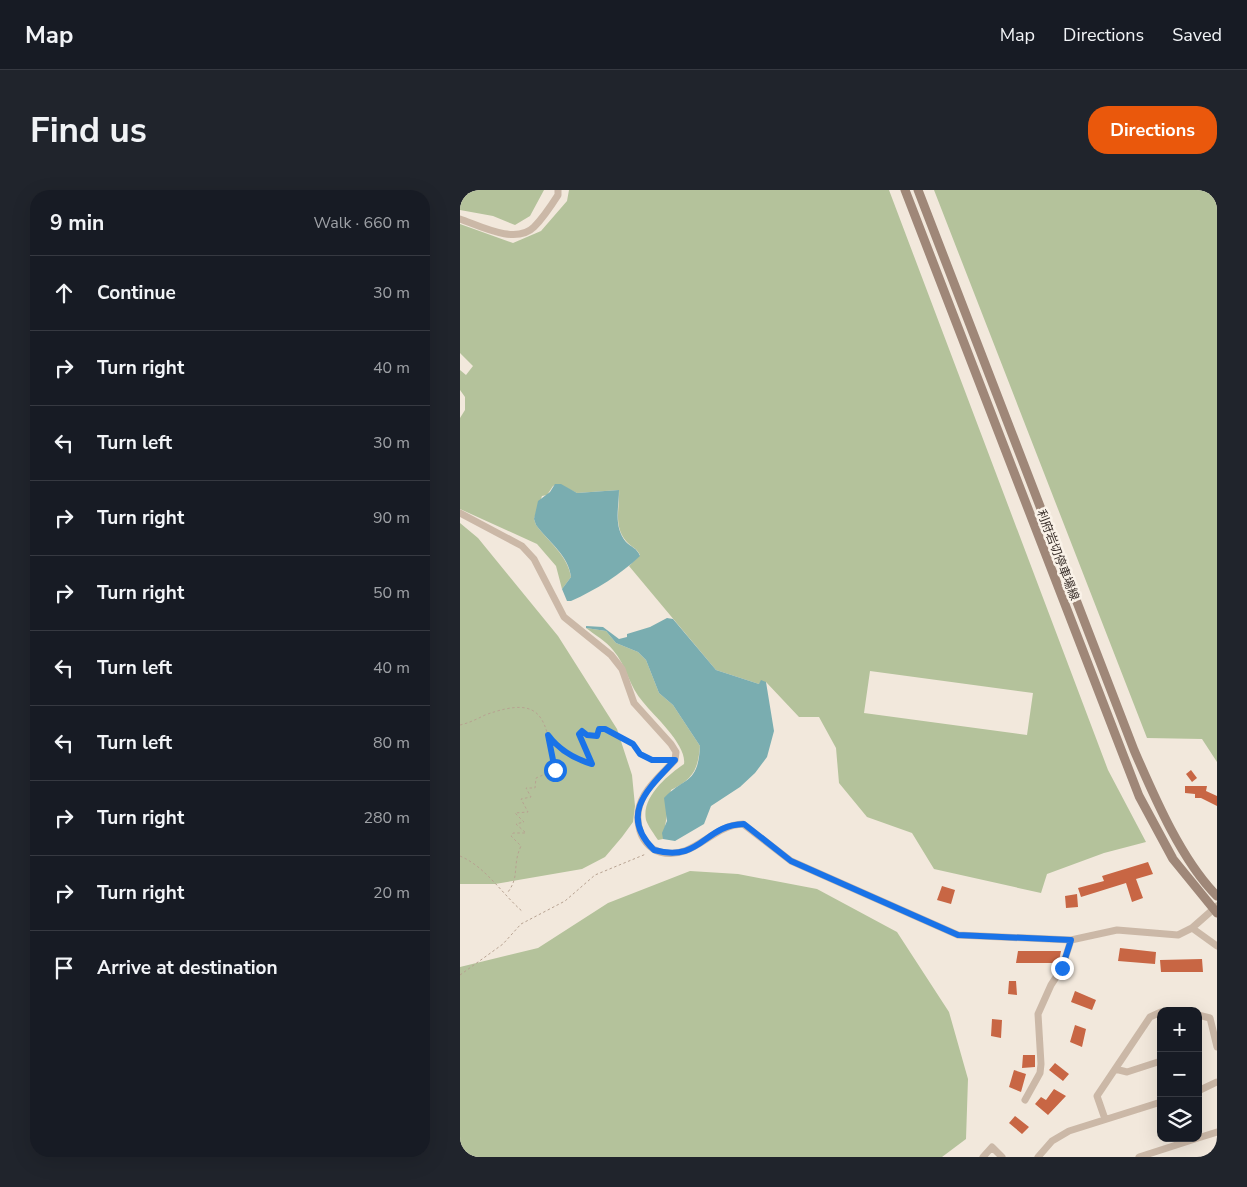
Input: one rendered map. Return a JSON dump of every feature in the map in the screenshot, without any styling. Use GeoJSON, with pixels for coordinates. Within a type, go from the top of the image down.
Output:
{"type":"FeatureCollection","features":[{"type":"Feature","properties":{"kind":"main road","name":"利府岩切停車場線"},"geometry":{"type":"LineString","coordinates":[[905,190],[1139,796],[1173,859],[1216,909]]}},
{"type":"Feature","properties":{"kind":"main road","name":"利府岩切停車場線"},"geometry":{"type":"LineString","coordinates":[[918,190],[1134,750],[1154,795],[1176,837],[1217,896]]}},
{"type":"Feature","properties":{"kind":"street"},"geometry":{"type":"LineString","coordinates":[[460,219],[508,235],[522,233],[533,228],[558,195],[558,190]]}},
{"type":"Feature","properties":{"kind":"street"},"geometry":{"type":"LineString","coordinates":[[460,513],[522,546],[534,559],[564,617],[611,655],[622,669],[634,703],[676,752],[675,760],[653,782],[641,799],[638,811],[640,834],[654,850],[680,854],[689,851],[723,828],[744,824],[791,861],[958,935],[1071,940],[1117,930],[1178,935],[1192,928],[1216,909]]}},
{"type":"Feature","properties":{"kind":"street"},"geometry":{"type":"LineString","coordinates":[[1192,928],[1217,946]]}},
{"type":"Feature","properties":{"kind":"street"},"geometry":{"type":"LineString","coordinates":[[1025,1100],[1040,1073],[1042,1064],[1038,1014],[1051,985],[1062,968],[1071,940]]}},
{"type":"Feature","properties":{"kind":"street"},"geometry":{"type":"LineString","coordinates":[[1105,1119],[1098,1096],[1150,1017],[1157,1014]]}},
{"type":"Feature","properties":{"kind":"street"},"geometry":{"type":"LineString","coordinates":[[1202,1016],[1210,1018],[1217,1047]]}},
{"type":"Feature","properties":{"kind":"street"},"geometry":{"type":"LineString","coordinates":[[1115,1069],[1127,1072],[1157,1062]]}},
{"type":"Feature","properties":{"kind":"street"},"geometry":{"type":"LineString","coordinates":[[1202,1089],[1217,1082]]}},
{"type":"Feature","properties":{"kind":"street"},"geometry":{"type":"LineString","coordinates":[[1038,1157],[1052,1141],[1069,1131],[1157,1103]]}},
{"type":"Feature","properties":{"kind":"street"},"geometry":{"type":"LineString","coordinates":[[1202,1137],[1217,1132]]}},
{"type":"Feature","properties":{"kind":"street"},"geometry":{"type":"LineString","coordinates":[[1139,1157],[1186,1142]]}},
{"type":"Feature","properties":{"kind":"street"},"geometry":{"type":"LineString","coordinates":[[983,1157],[992,1147],[1002,1157]]}},
{"type":"Feature","properties":{"kind":"path"},"geometry":{"type":"LineString","coordinates":[[460,725],[485,715],[522,707],[537,712],[543,720],[548,735],[555,770],[536,778],[535,788],[526,788],[531,797],[521,799],[528,812],[515,813],[524,822],[516,824],[526,832],[512,833],[511,836],[520,846],[516,858],[515,882],[508,892]]}},
{"type":"Feature","properties":{"kind":"path"},"geometry":{"type":"LineString","coordinates":[[548,735],[556,745],[581,761],[592,764],[579,734],[582,731],[587,735],[597,736],[599,729],[605,729],[633,744],[640,754],[652,760],[675,760]]}},
{"type":"Feature","properties":{"kind":"path"},"geometry":{"type":"LineString","coordinates":[[460,975],[503,944],[521,924],[565,901],[595,875],[654,850]]}},
{"type":"Feature","properties":{"kind":"path"},"geometry":{"type":"LineString","coordinates":[[460,856],[474,862],[503,890],[506,898],[523,912]]}},
{"type":"Feature","properties":{"kind":"green space"},"geometry":{"type":"Polygon","coordinates":[[[460,190],[544,190],[530,216],[515,225],[493,216],[460,210],[460,190]]]}},
{"type":"Feature","properties":{"kind":"green space"},"geometry":{"type":"Polygon","coordinates":[[[569,190],[889,190],[1108,770],[1146,842],[1104,853],[1047,874],[1041,893],[934,869],[912,833],[867,817],[839,783],[836,748],[819,717],[799,717],[766,682],[759,684],[716,670],[629,566],[640,555],[626,541],[618,523],[619,490],[577,493],[558,484],[553,486],[547,495],[542,496],[534,519],[536,525],[557,549],[569,569],[571,577],[562,589],[556,566],[537,544],[460,509],[460,418],[465,410],[465,397],[460,390],[460,370],[466,375],[473,366],[460,353],[460,224],[513,243],[541,231],[567,201],[569,190]],[[870,671],[864,713],[1027,735],[1033,693],[870,671]]]}},
{"type":"Feature","properties":{"kind":"green space"},"geometry":{"type":"Polygon","coordinates":[[[934,190],[1217,190],[1217,762],[1202,739],[1147,738],[934,190]]]}},
{"type":"Feature","properties":{"kind":"green space"},"geometry":{"type":"Polygon","coordinates":[[[460,523],[478,538],[558,636],[617,729],[632,775],[635,806],[633,822],[605,857],[582,869],[495,884],[460,884],[460,523]]]}},
{"type":"Feature","properties":{"kind":"green space"},"geometry":{"type":"Polygon","coordinates":[[[586,628],[606,631],[616,643],[638,652],[646,660],[659,693],[673,705],[700,746],[698,761],[693,773],[685,782],[671,790],[663,839],[658,840],[646,820],[648,803],[664,780],[684,764],[684,756],[676,740],[634,690],[618,656],[607,644],[586,628]]]}},
{"type":"Feature","properties":{"kind":"green space"},"geometry":{"type":"Polygon","coordinates":[[[690,871],[738,874],[817,889],[897,932],[949,1012],[968,1079],[966,1139],[942,1157],[460,1157],[460,967],[538,948],[608,903],[690,871]]]}},
{"type":"Feature","properties":{"kind":"water"},"geometry":{"type":"Polygon","coordinates":[[[555,484],[561,484],[577,493],[619,490],[619,530],[626,542],[636,549],[640,556],[608,581],[571,601],[567,601],[562,589],[571,577],[566,562],[536,525],[534,519],[538,501],[550,492],[555,484]]]}},
{"type":"Feature","properties":{"kind":"water"},"geometry":{"type":"Polygon","coordinates":[[[667,618],[673,619],[716,670],[759,684],[761,680],[766,682],[774,731],[767,757],[755,773],[740,787],[711,806],[704,824],[675,841],[663,839],[662,833],[667,821],[664,798],[693,774],[699,759],[700,746],[673,705],[659,693],[646,660],[638,652],[616,643],[606,631],[586,628],[586,626],[603,627],[619,639],[667,618]]]}},
{"type":"Feature","properties":{"kind":"building"},"geometry":{"type":"Polygon","coordinates":[[[1191,770],[1197,778],[1192,782],[1186,774],[1191,770]]]}},
{"type":"Feature","properties":{"kind":"building"},"geometry":{"type":"Polygon","coordinates":[[[1185,786],[1207,786],[1206,791],[1217,796],[1217,806],[1201,798],[1195,798],[1195,794],[1185,793],[1185,786]]]}},
{"type":"Feature","properties":{"kind":"building"},"geometry":{"type":"Polygon","coordinates":[[[1148,862],[1153,874],[1136,879],[1143,898],[1132,902],[1126,883],[1081,897],[1078,888],[1104,881],[1102,876],[1148,862]]]}},
{"type":"Feature","properties":{"kind":"building"},"geometry":{"type":"Polygon","coordinates":[[[942,886],[955,890],[951,904],[937,900],[942,886]]]}},
{"type":"Feature","properties":{"kind":"building"},"geometry":{"type":"Polygon","coordinates":[[[1077,894],[1078,907],[1066,908],[1065,896],[1077,894]]]}},
{"type":"Feature","properties":{"kind":"building"},"geometry":{"type":"Polygon","coordinates":[[[1120,948],[1156,952],[1155,964],[1118,961],[1120,948]]]}},
{"type":"Feature","properties":{"kind":"building"},"geometry":{"type":"Polygon","coordinates":[[[1018,951],[1061,951],[1058,963],[1016,963],[1018,951]]]}},
{"type":"Feature","properties":{"kind":"building"},"geometry":{"type":"Polygon","coordinates":[[[1202,959],[1203,972],[1161,972],[1160,960],[1202,959]]]}},
{"type":"Feature","properties":{"kind":"building"},"geometry":{"type":"Polygon","coordinates":[[[1009,981],[1016,981],[1017,995],[1008,994],[1009,981]]]}},
{"type":"Feature","properties":{"kind":"building"},"geometry":{"type":"Polygon","coordinates":[[[1075,991],[1096,1000],[1092,1010],[1071,1002],[1075,991]]]}},
{"type":"Feature","properties":{"kind":"building"},"geometry":{"type":"Polygon","coordinates":[[[992,1019],[1002,1020],[1001,1038],[991,1036],[992,1019]]]}},
{"type":"Feature","properties":{"kind":"building"},"geometry":{"type":"Polygon","coordinates":[[[1075,1025],[1086,1029],[1082,1047],[1070,1042],[1075,1025]]]}},
{"type":"Feature","properties":{"kind":"building"},"geometry":{"type":"Polygon","coordinates":[[[1023,1055],[1035,1055],[1035,1067],[1022,1068],[1023,1055]]]}},
{"type":"Feature","properties":{"kind":"building"},"geometry":{"type":"Polygon","coordinates":[[[1055,1063],[1069,1074],[1063,1081],[1049,1070],[1055,1063]]]}},
{"type":"Feature","properties":{"kind":"building"},"geometry":{"type":"Polygon","coordinates":[[[1014,1070],[1026,1074],[1021,1092],[1009,1087],[1014,1070]]]}},
{"type":"Feature","properties":{"kind":"building"},"geometry":{"type":"Polygon","coordinates":[[[1054,1089],[1066,1096],[1048,1115],[1035,1104],[1041,1097],[1046,1100],[1054,1089]]]}},
{"type":"Feature","properties":{"kind":"building"},"geometry":{"type":"Polygon","coordinates":[[[1015,1116],[1029,1127],[1022,1134],[1009,1123],[1015,1116]]]}},
{"type":"Feature","properties":{"kind":"route"},"geometry":{"type":"LineString","coordinates":[[555,770],[548,735],[556,745],[581,761],[592,764],[579,734],[582,731],[587,735],[597,736],[599,729],[605,729],[609,733],[633,744],[640,754],[652,760],[675,760],[653,782],[641,799],[638,811],[640,834],[654,850],[668,854],[680,854],[689,851],[729,825],[744,824],[751,827],[791,861],[958,935],[1071,940],[1062,968]]}}]}
